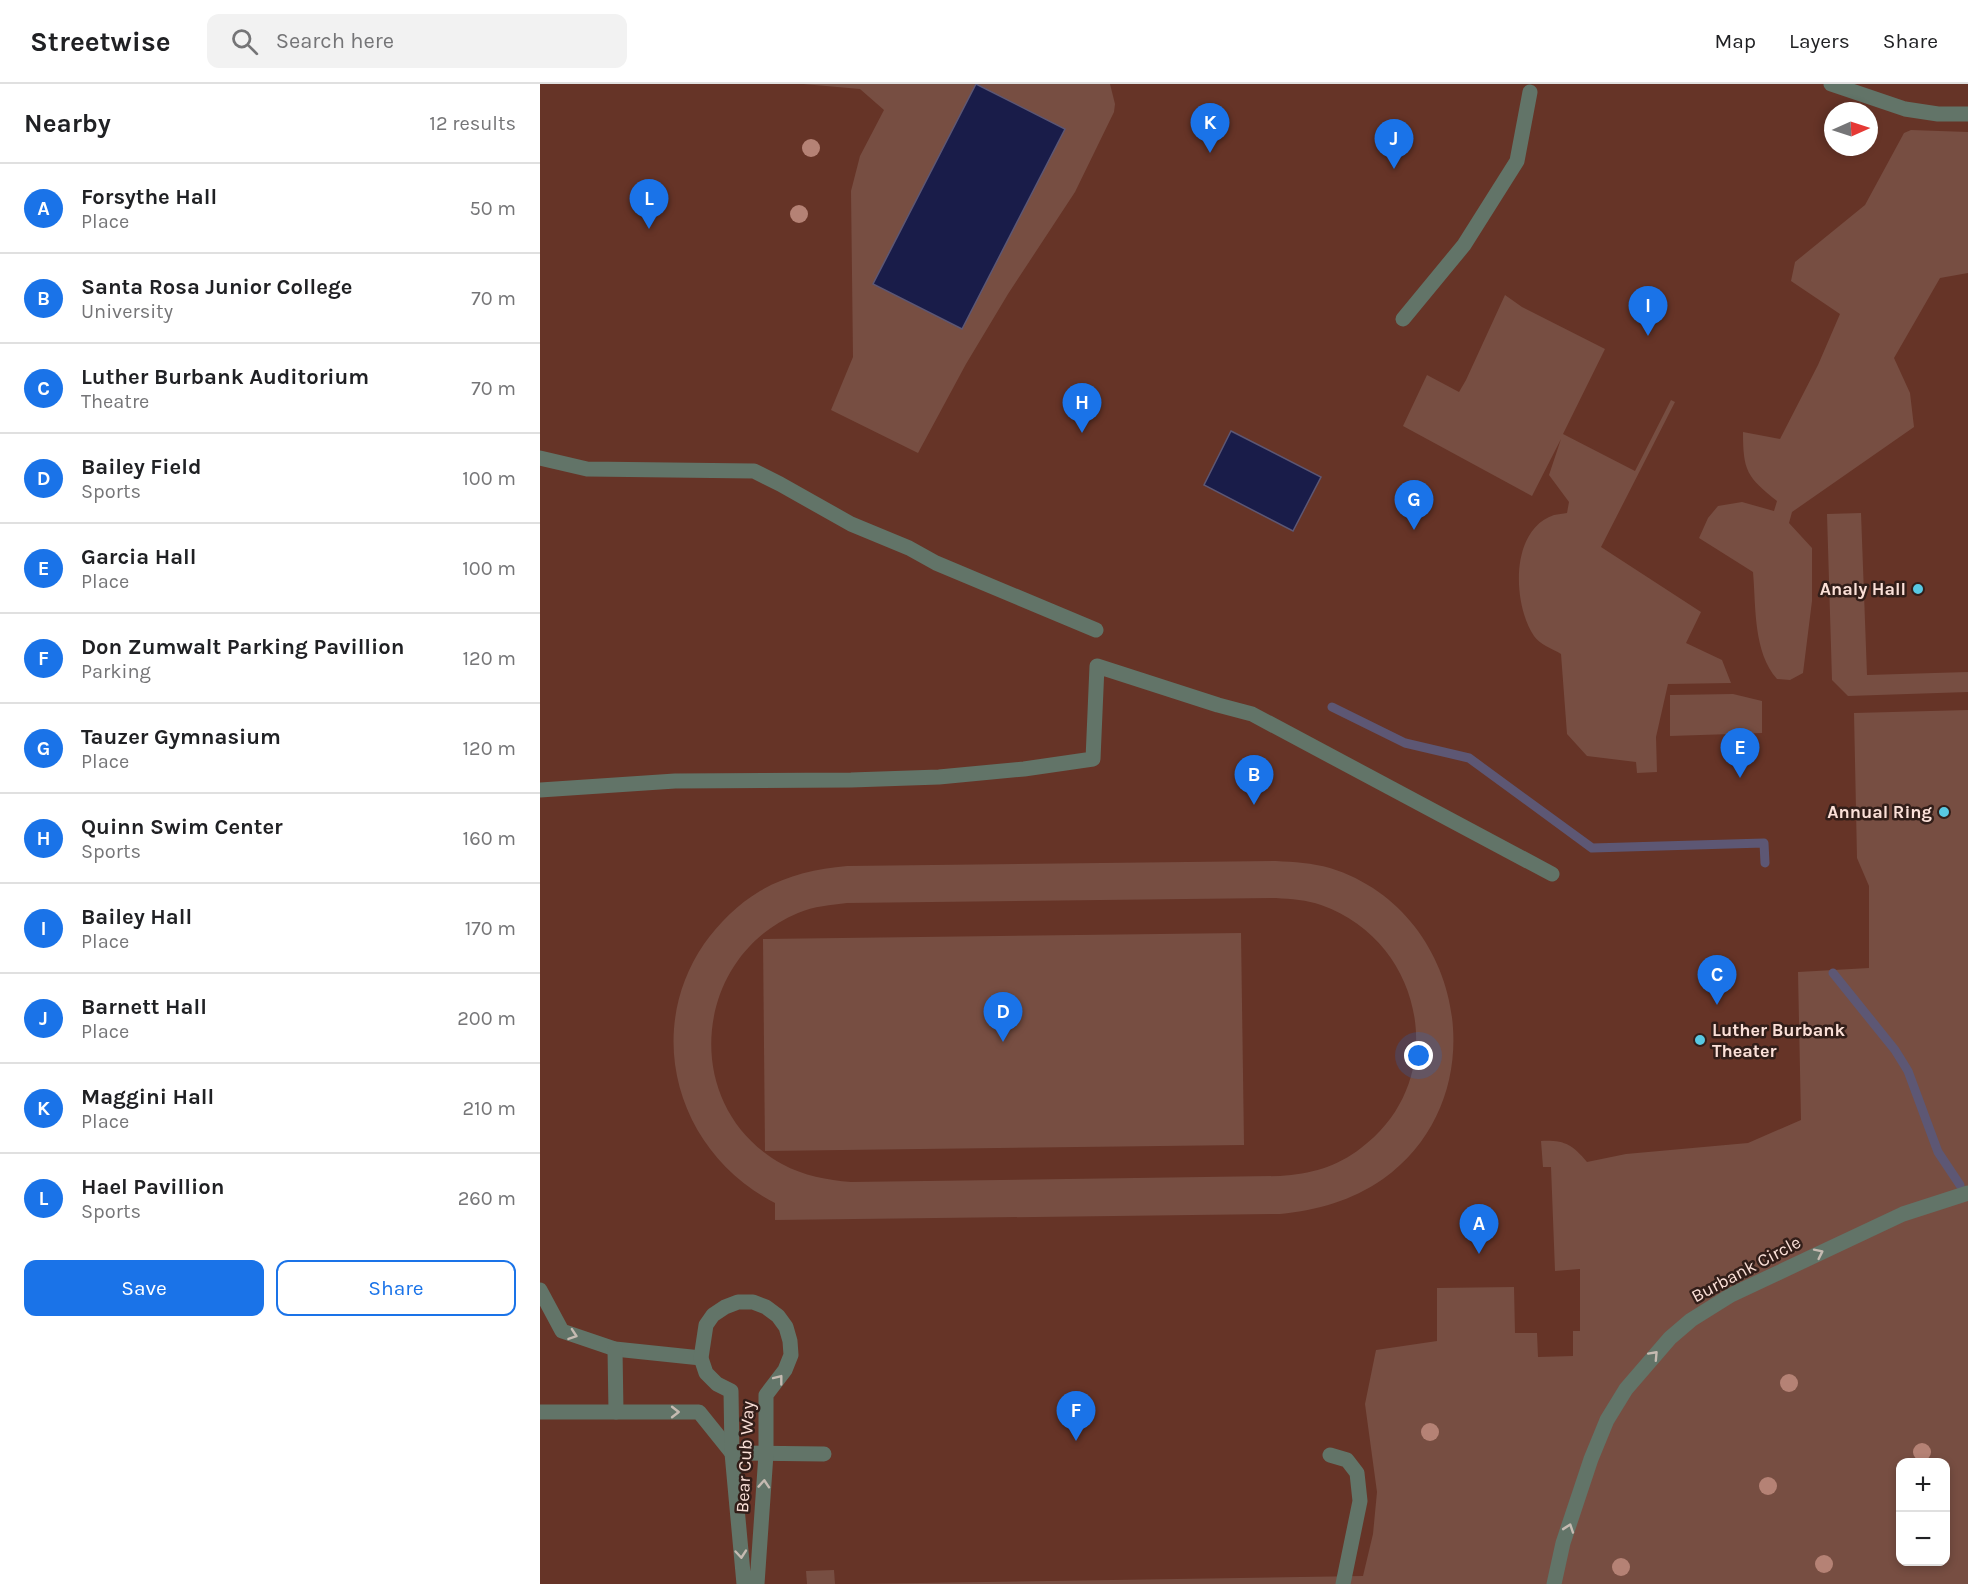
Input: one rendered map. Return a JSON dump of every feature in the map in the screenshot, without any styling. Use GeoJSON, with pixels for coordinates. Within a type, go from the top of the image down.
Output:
{"type":"FeatureCollection","features":[{"type":"Feature","properties":{"kind":"lane"},"geometry":{"type":"LineString","coordinates":[[1831,84],[1905,108],[1938,114],[1968,114]]}},
{"type":"Feature","properties":{"kind":"lane"},"geometry":{"type":"LineString","coordinates":[[1403,319],[1464,245],[1517,161],[1529,91]]}},
{"type":"Feature","properties":{"kind":"lane"},"geometry":{"type":"LineString","coordinates":[[540,458],[587,469],[754,471],[851,524],[936,563],[1096,630]]}},
{"type":"Feature","properties":{"kind":"lane"},"geometry":{"type":"LineString","coordinates":[[540,790],[675,781],[939,777],[1024,769],[1093,759],[1097,666],[1218,705],[1255,708],[1552,874]]}},
{"type":"Feature","properties":{"kind":"lane","name":"Burbank Circle"},"geometry":{"type":"LineString","coordinates":[[1554,1584],[1563,1544],[1606,1420],[1626,1389],[1670,1338],[1691,1320],[1731,1295],[1904,1214],[1968,1193]]}},
{"type":"Feature","properties":{"kind":"lane"},"geometry":{"type":"LineString","coordinates":[[540,1290],[562,1331],[615,1349],[701,1358]]}},
{"type":"Feature","properties":{"kind":"lane","name":"Bear Cub Way"},"geometry":{"type":"LineString","coordinates":[[744,1584],[732,1454],[731,1392],[717,1384],[706,1373],[701,1358],[706,1325],[713,1315],[738,1302],[753,1302],[778,1316],[786,1327],[791,1355],[785,1370],[766,1395],[766,1454],[757,1584]]}},
{"type":"Feature","properties":{"kind":"lane"},"geometry":{"type":"LineString","coordinates":[[615,1349],[616,1412]]}},
{"type":"Feature","properties":{"kind":"lane"},"geometry":{"type":"LineString","coordinates":[[541,1413],[699,1412],[732,1454],[824,1454]]}},
{"type":"Feature","properties":{"kind":"lane"},"geometry":{"type":"LineString","coordinates":[[1330,1455],[1347,1460],[1357,1473],[1360,1501],[1343,1584]]}},
{"type":"Feature","properties":{"kind":"shaded area"},"geometry":{"type":"Polygon","coordinates":[[[540,84],[1968,84],[1968,1584],[540,1584],[540,84]]]}},
{"type":"Feature","properties":{"kind":"shaded area"},"geometry":{"type":"Polygon","coordinates":[[[803,84],[1110,84],[1115,104],[1114,112],[1075,192],[1008,294],[966,364],[918,453],[831,410],[853,357],[851,191],[860,156],[884,110],[860,89],[803,84]]]}},
{"type":"Feature","properties":{"kind":"shaded area"},"geometry":{"type":"Polygon","coordinates":[[[976,84],[1065,129],[962,329],[873,284],[976,84]]]}},
{"type":"Feature","properties":{"kind":"shaded area"},"geometry":{"type":"Polygon","coordinates":[[[1911,130],[1968,132],[1968,273],[1940,278],[1894,358],[1910,393],[1914,427],[1792,512],[1789,523],[1812,548],[1812,601],[1803,673],[1790,680],[1777,679],[1769,668],[1760,642],[1753,572],[1699,538],[1708,518],[1718,506],[1742,502],[1774,511],[1777,501],[1759,486],[1746,465],[1743,432],[1780,439],[1818,365],[1840,314],[1791,281],[1795,262],[1865,205],[1904,133],[1911,130]]]}},
{"type":"Feature","properties":{"kind":"shaded area"},"geometry":{"type":"Polygon","coordinates":[[[1505,295],[1522,307],[1605,349],[1563,434],[1635,471],[1671,400],[1675,402],[1601,547],[1701,612],[1686,643],[1722,660],[1731,683],[1668,684],[1656,737],[1657,772],[1637,773],[1636,762],[1587,756],[1567,734],[1561,654],[1536,639],[1527,623],[1522,606],[1519,570],[1522,552],[1529,536],[1539,523],[1554,515],[1567,513],[1569,502],[1549,475],[1561,439],[1532,496],[1403,426],[1427,375],[1459,392],[1505,295]]]}},
{"type":"Feature","properties":{"kind":"shaded area"},"geometry":{"type":"Polygon","coordinates":[[[1231,431],[1321,477],[1293,531],[1204,485],[1231,431]]]}},
{"type":"Feature","properties":{"kind":"shaded area"},"geometry":{"type":"Polygon","coordinates":[[[1861,513],[1867,675],[1968,672],[1968,692],[1848,696],[1832,680],[1827,514],[1861,513]]]}},
{"type":"Feature","properties":{"kind":"shaded area"},"geometry":{"type":"Polygon","coordinates":[[[1733,694],[1762,701],[1762,733],[1670,736],[1670,695],[1733,694]]]}},
{"type":"Feature","properties":{"kind":"shaded area"},"geometry":{"type":"Polygon","coordinates":[[[1968,710],[1968,1584],[854,1584],[1363,1576],[1373,1534],[1377,1492],[1365,1404],[1376,1350],[1437,1341],[1437,1288],[1514,1287],[1515,1333],[1537,1333],[1538,1357],[1573,1356],[1573,1331],[1580,1331],[1580,1269],[1555,1271],[1551,1167],[1543,1167],[1541,1141],[1567,1144],[1587,1162],[1626,1154],[1748,1143],[1801,1120],[1798,972],[1869,968],[1869,886],[1857,858],[1854,713],[1968,710]]]}},
{"type":"Feature","properties":{"kind":"shaded area"},"geometry":{"type":"Polygon","coordinates":[[[1276,861],[1330,868],[1376,890],[1412,923],[1437,963],[1451,1008],[1453,1055],[1443,1101],[1420,1144],[1383,1179],[1346,1199],[1308,1210],[1280,1214],[775,1220],[775,1203],[742,1182],[715,1155],[694,1124],[680,1089],[674,1053],[675,1016],[685,979],[704,944],[737,908],[760,891],[791,877],[847,866],[1276,861]],[[1282,898],[847,903],[822,906],[798,913],[763,934],[736,963],[719,997],[712,1034],[714,1071],[726,1107],[749,1139],[782,1164],[816,1177],[851,1182],[1280,1176],[1333,1165],[1361,1148],[1389,1120],[1407,1087],[1416,1051],[1414,1015],[1404,980],[1384,949],[1357,923],[1321,905],[1282,898]]]}},
{"type":"Feature","properties":{"kind":"shaded area"},"geometry":{"type":"Polygon","coordinates":[[[1241,933],[1244,1145],[765,1151],[763,939],[1241,933]]]}},
{"type":"Feature","properties":{"kind":"shaded area"},"geometry":{"type":"Polygon","coordinates":[[[834,1570],[835,1584],[807,1584],[806,1571],[834,1570]]]}},
{"type":"Feature","properties":{"kind":"waterway"},"geometry":{"type":"LineString","coordinates":[[1332,707],[1405,743],[1469,758],[1592,848],[1764,843],[1765,863]]}},
{"type":"Feature","properties":{"kind":"waterway"},"geometry":{"type":"LineString","coordinates":[[1833,973],[1895,1050],[1908,1071],[1938,1152],[1960,1185]]}},
{"type":"Feature","properties":{"kind":"place","name":"Maggini Hall"},"geometry":{"type":"Point","coordinates":[1210,153]}},
{"type":"Feature","properties":{"kind":"place","name":"Barnett Hall"},"geometry":{"type":"Point","coordinates":[1394,169]}},
{"type":"Feature","properties":{"kind":"place","name":"Hael Pavillion"},"geometry":{"type":"Point","coordinates":[649,229]}},
{"type":"Feature","properties":{"kind":"place","name":"Bailey Hall"},"geometry":{"type":"Point","coordinates":[1648,336]}},
{"type":"Feature","properties":{"kind":"place","name":"Quinn Swim Center"},"geometry":{"type":"Point","coordinates":[1082,433]}},
{"type":"Feature","properties":{"kind":"place","name":"Tauzer Gymnasium"},"geometry":{"type":"Point","coordinates":[1414,530]}},
{"type":"Feature","properties":{"kind":"place","name":"Analy Hall"},"geometry":{"type":"Point","coordinates":[1918,589]}},
{"type":"Feature","properties":{"kind":"place","name":"Garcia Hall"},"geometry":{"type":"Point","coordinates":[1740,778]}},
{"type":"Feature","properties":{"kind":"place","name":"Santa Rosa Junior College"},"geometry":{"type":"Point","coordinates":[1254,805]}},
{"type":"Feature","properties":{"kind":"place","name":"Annual Ring"},"geometry":{"type":"Point","coordinates":[1944,812]}},
{"type":"Feature","properties":{"kind":"place","name":"Luther Burbank Auditorium"},"geometry":{"type":"Point","coordinates":[1717,1005]}},
{"type":"Feature","properties":{"kind":"place","name":"Luther Burbank Theater"},"geometry":{"type":"Point","coordinates":[1700,1040]}},
{"type":"Feature","properties":{"kind":"place","name":"Bailey Field"},"geometry":{"type":"Point","coordinates":[1003,1042]}},
{"type":"Feature","properties":{"kind":"place","name":"Forsythe Hall"},"geometry":{"type":"Point","coordinates":[1479,1254]}},
{"type":"Feature","properties":{"kind":"place","name":"Don Zumwalt Parking Pavillion"},"geometry":{"type":"Point","coordinates":[1076,1441]}}]}
